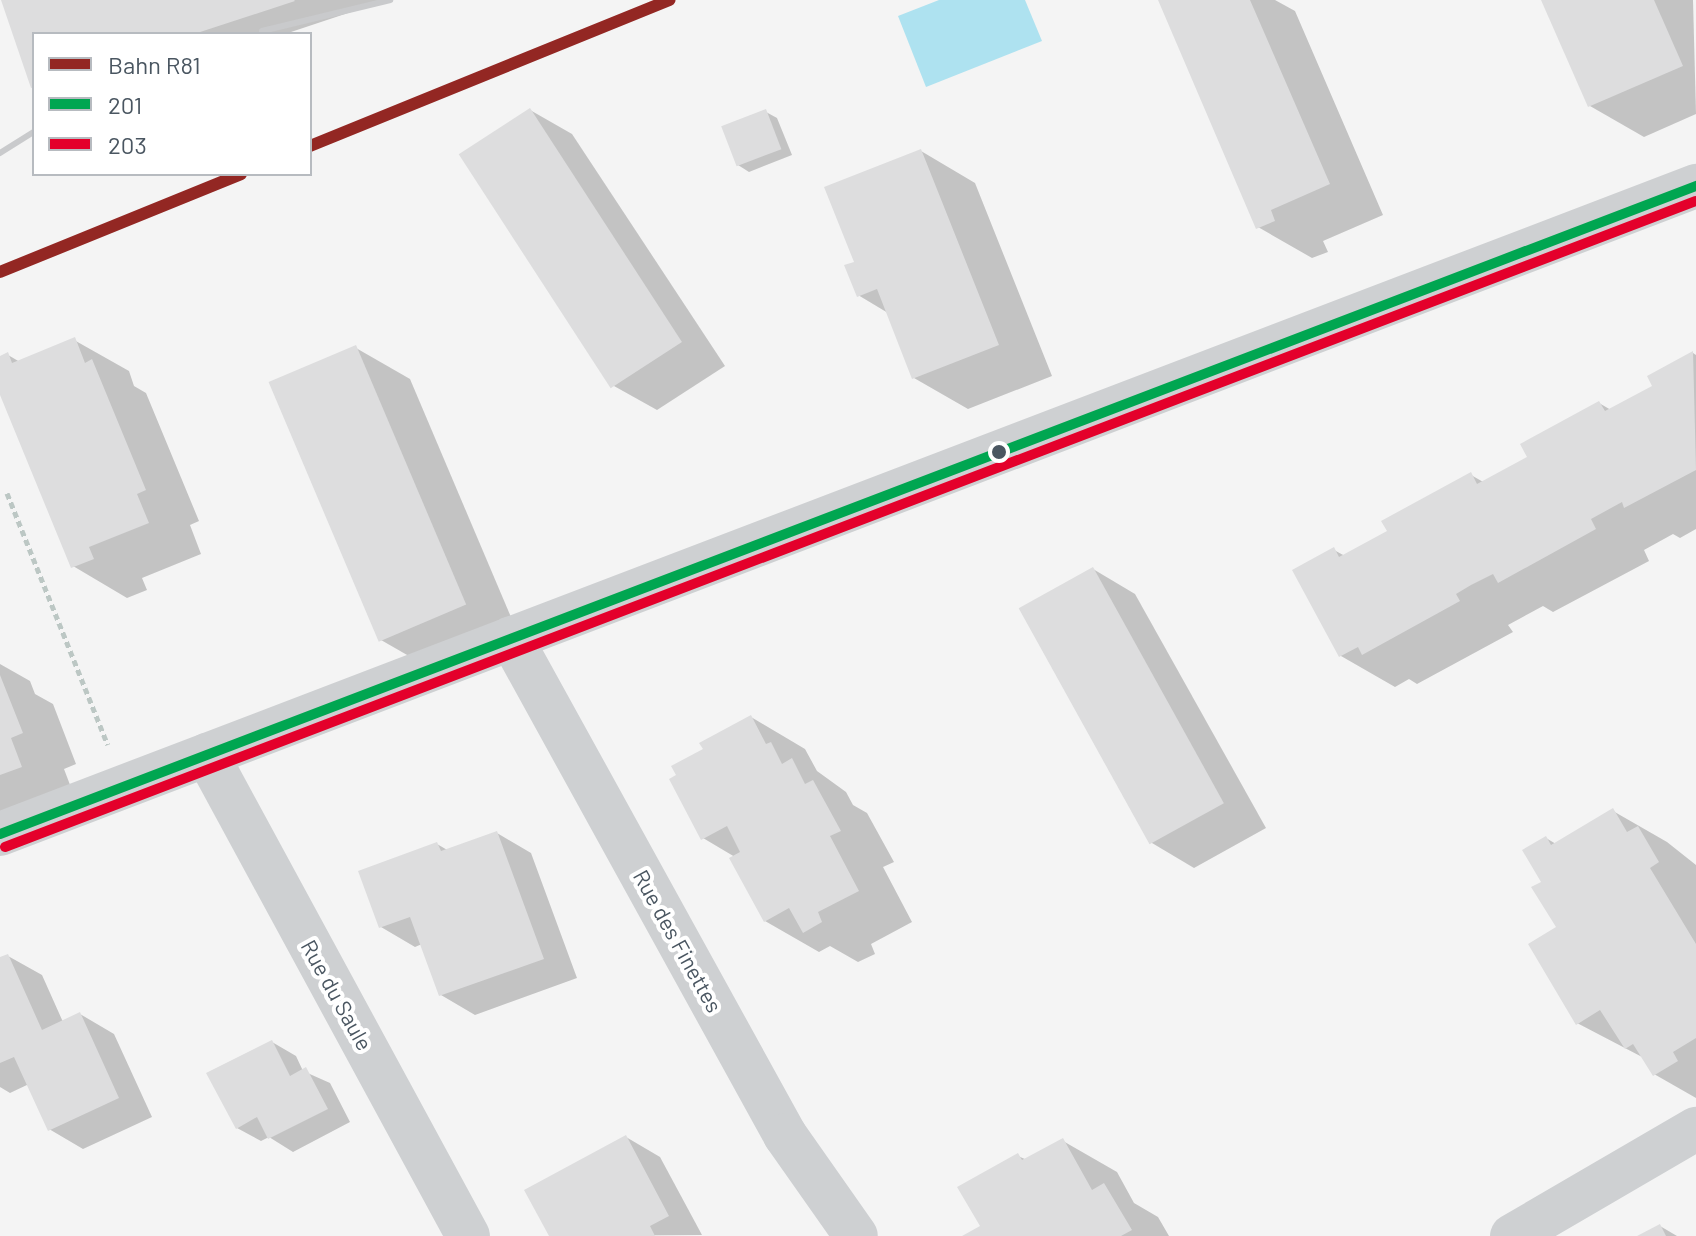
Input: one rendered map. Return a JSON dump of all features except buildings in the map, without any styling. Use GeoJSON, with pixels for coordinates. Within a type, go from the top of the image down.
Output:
{"type":"FeatureCollection","features":[{"type":"Feature","properties":{"kind":"street"},"geometry":{"type":"LineString","coordinates":[[0,834],[1696,186]]}},
{"type":"Feature","properties":{"kind":"street","name":"Rue des Finettes"},"geometry":{"type":"LineString","coordinates":[[511,638],[785,1135],[856,1236]]}},
{"type":"Feature","properties":{"kind":"street","name":"Rue du Saule"},"geometry":{"type":"LineString","coordinates":[[207,755],[468,1236]]}},
{"type":"Feature","properties":{"kind":"street"},"geometry":{"type":"LineString","coordinates":[[1512,1236],[1696,1129]]}},
{"type":"Feature","properties":{"kind":"path"},"geometry":{"type":"LineString","coordinates":[[7,493],[124,786]]}},
{"type":"Feature","properties":{"kind":"water"},"geometry":{"type":"Polygon","coordinates":[[[939,0],[1025,0],[1042,41],[926,87],[898,16],[939,0]]]}},
{"type":"Feature","properties":{"kind":"railway"},"geometry":{"type":"LineString","coordinates":[[262,31],[390,0]]}},
{"type":"Feature","properties":{"kind":"railway"},"geometry":{"type":"LineString","coordinates":[[0,153],[32,133]]}},
{"type":"Feature","properties":{"kind":"rail line","name":"R81"},"geometry":{"type":"LineString","coordinates":[[312,145],[669,0]]}},
{"type":"Feature","properties":{"kind":"rail line","name":"R81"},"geometry":{"type":"LineString","coordinates":[[0,272],[236,176]]}},
{"type":"Feature","properties":{"kind":"transit line","name":"201"},"geometry":{"type":"LineString","coordinates":[[0,834],[1696,186]]}},
{"type":"Feature","properties":{"kind":"transit line","name":"203"},"geometry":{"type":"LineString","coordinates":[[5,847],[1696,201]]}}]}
